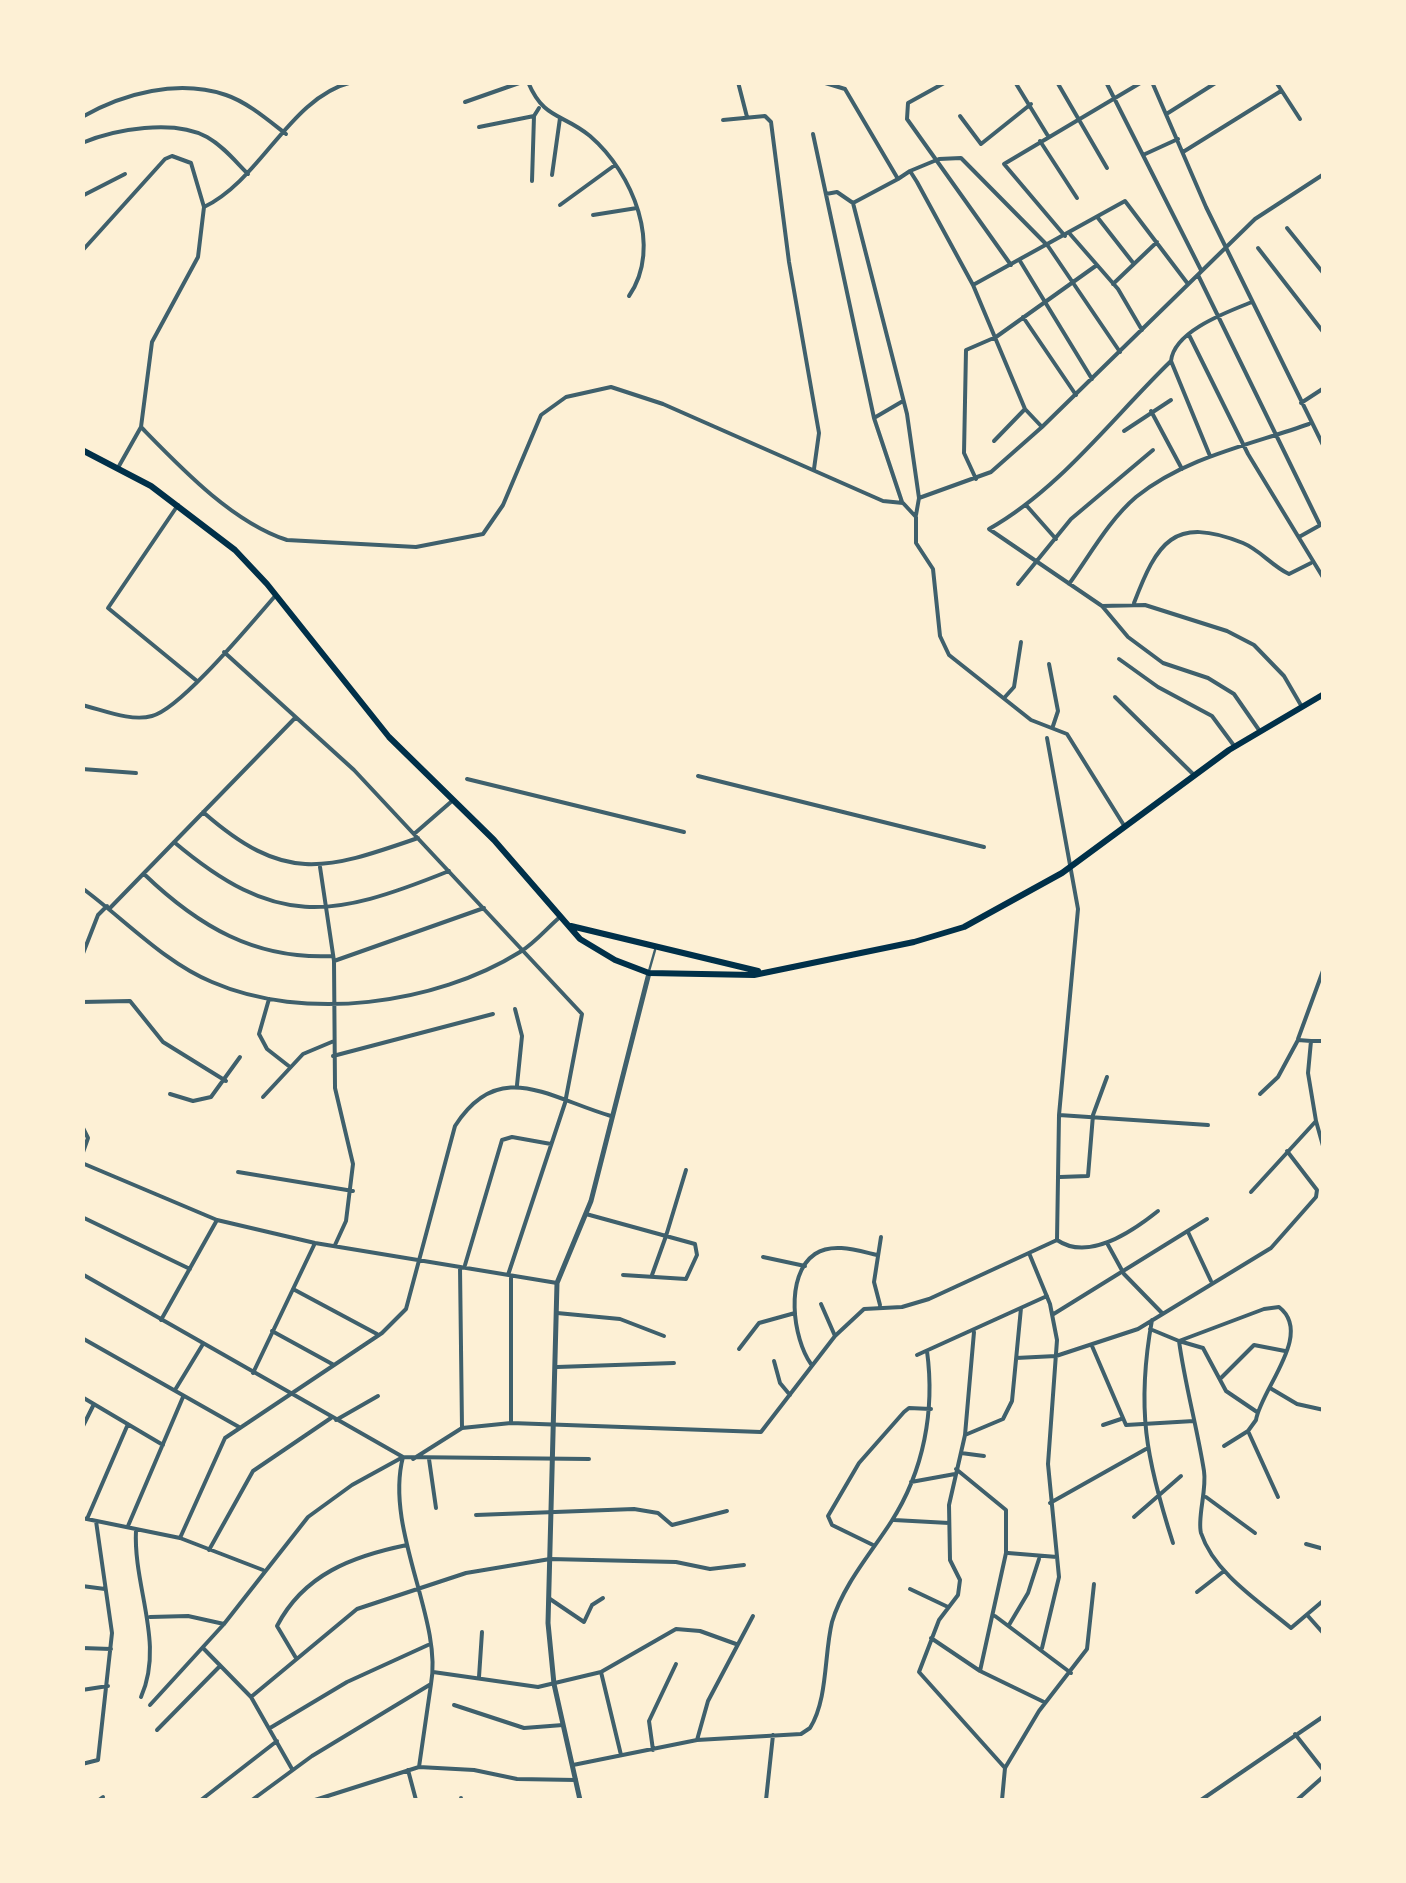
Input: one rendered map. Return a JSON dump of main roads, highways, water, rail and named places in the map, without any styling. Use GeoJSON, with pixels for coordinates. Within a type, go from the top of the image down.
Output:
{"type":"FeatureCollection","features":[{"type":"Feature","properties":{"kind":"main road"},"geometry":{"type":"LineString","coordinates":[[82,450],[119,467],[178,505],[235,550],[276,595],[389,737],[454,800],[567,925],[591,946],[649,973],[715,977],[764,973],[941,935],[1072,866],[1235,747],[1324,694]]}},
{"type":"Feature","properties":{"kind":"main road"},"geometry":{"type":"LineString","coordinates":[[567,925],[764,973]]}}]}
